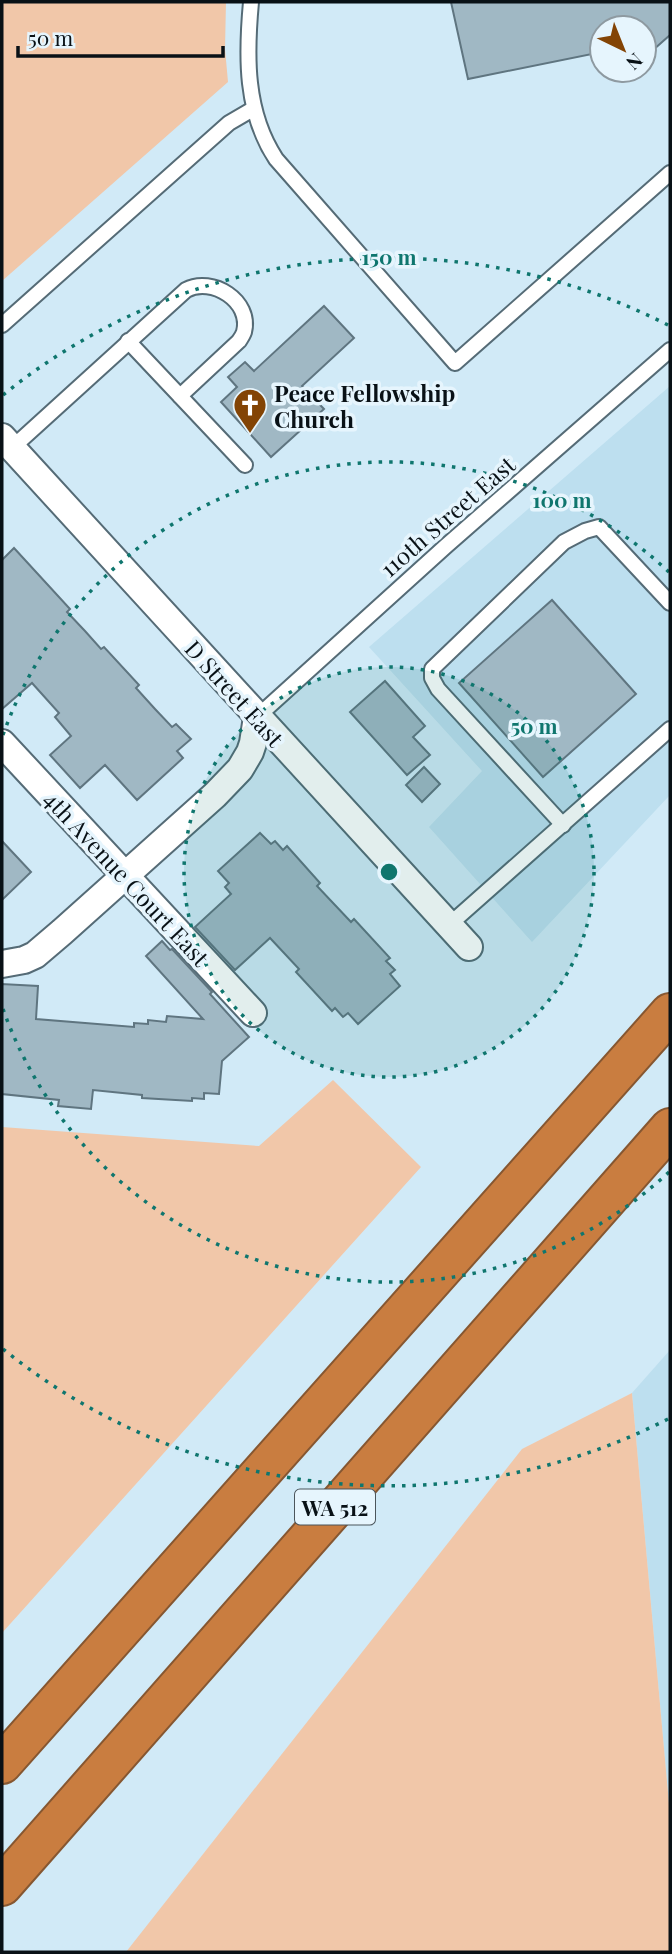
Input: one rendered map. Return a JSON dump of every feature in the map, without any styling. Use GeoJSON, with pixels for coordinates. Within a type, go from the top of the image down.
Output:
{"type":"FeatureCollection","features":[{"type":"Feature","properties":{"kind":"highway"},"geometry":{"type":"LineString","coordinates":[[2,1764],[670,1013]]}},
{"type":"Feature","properties":{"kind":"highway","name":"WA 512"},"geometry":{"type":"LineString","coordinates":[[2,1886],[670,1128]]}},
{"type":"Feature","properties":{"kind":"street","name":"D Street East"},"geometry":{"type":"LineString","coordinates":[[7,442],[469,947]]}},
{"type":"Feature","properties":{"kind":"street"},"geometry":{"type":"LineString","coordinates":[[2,964],[24,960],[34,955],[215,795],[240,769],[250,752],[257,717]]}},
{"type":"Feature","properties":{"kind":"street","name":"4th Avenue Court East"},"geometry":{"type":"LineString","coordinates":[[2,743],[253,1013]]}},
{"type":"Feature","properties":{"kind":"lane"},"geometry":{"type":"LineString","coordinates":[[251,2],[247,43],[253,110],[266,144],[276,159],[455,363],[670,173]]}},
{"type":"Feature","properties":{"kind":"lane"},"geometry":{"type":"LineString","coordinates":[[2,325],[229,123],[253,110]]}},
{"type":"Feature","properties":{"kind":"lane"},"geometry":{"type":"LineString","coordinates":[[7,442],[186,290],[194,285],[218,288],[240,307],[244,318],[244,331],[239,341],[180,396]]}},
{"type":"Feature","properties":{"kind":"lane"},"geometry":{"type":"LineString","coordinates":[[128,341],[245,465]]}},
{"type":"Feature","properties":{"kind":"lane","name":"110th Street East"},"geometry":{"type":"LineString","coordinates":[[257,717],[446,546],[670,350]]}},
{"type":"Feature","properties":{"kind":"lane"},"geometry":{"type":"LineString","coordinates":[[563,825],[438,690],[432,678],[432,669],[564,542],[599,527],[670,603]]}},
{"type":"Feature","properties":{"kind":"lane"},"geometry":{"type":"LineString","coordinates":[[449,925],[670,729]]}},
{"type":"Feature","properties":{"kind":"shaded area"},"geometry":{"type":"Polygon","coordinates":[[[2,2],[226,2],[225,49],[228,82],[2,281],[2,2]]]}},
{"type":"Feature","properties":{"kind":"shaded area"},"geometry":{"type":"Polygon","coordinates":[[[670,386],[670,795],[532,942],[429,827],[482,771],[369,647],[670,386]]]}},
{"type":"Feature","properties":{"kind":"shaded area"},"geometry":{"type":"Polygon","coordinates":[[[333,1080],[421,1167],[2,1633],[2,1127],[259,1146],[333,1080]]]}},
{"type":"Feature","properties":{"kind":"shaded area"},"geometry":{"type":"Polygon","coordinates":[[[670,1350],[670,1815],[632,1393],[670,1350]]]}},
{"type":"Feature","properties":{"kind":"shaded area"},"geometry":{"type":"Polygon","coordinates":[[[632,1393],[670,1815],[670,1952],[126,1952],[522,1449],[632,1393]]]}},
{"type":"Feature","properties":{"kind":"building"},"geometry":{"type":"Polygon","coordinates":[[[451,2],[670,2],[670,35],[658,46],[658,14],[588,14],[588,55],[468,79],[451,2]]]}},
{"type":"Feature","properties":{"kind":"building"},"geometry":{"type":"Polygon","coordinates":[[[324,306],[354,338],[302,386],[324,409],[271,457],[221,402],[237,387],[228,377],[245,362],[254,371],[324,306]]]}},
{"type":"Feature","properties":{"kind":"building"},"geometry":{"type":"Polygon","coordinates":[[[14,548],[70,609],[67,612],[139,685],[136,688],[155,709],[172,727],[176,724],[191,739],[177,751],[183,758],[137,800],[105,765],[80,788],[50,755],[71,736],[55,717],[59,713],[32,683],[2,709],[2,560],[14,548]]]}},
{"type":"Feature","properties":{"kind":"building"},"geometry":{"type":"Polygon","coordinates":[[[552,600],[636,694],[543,777],[459,683],[552,600]]]}},
{"type":"Feature","properties":{"kind":"building"},"geometry":{"type":"Polygon","coordinates":[[[385,681],[425,726],[413,737],[430,755],[407,775],[350,712],[385,681]]]}},
{"type":"Feature","properties":{"kind":"building"},"geometry":{"type":"Polygon","coordinates":[[[424,767],[440,784],[422,802],[406,785],[424,767]]]}},
{"type":"Feature","properties":{"kind":"building"},"geometry":{"type":"Polygon","coordinates":[[[260,833],[271,844],[275,841],[283,850],[287,846],[320,883],[317,886],[351,922],[354,919],[390,958],[386,961],[395,970],[390,974],[400,986],[358,1024],[348,1013],[343,1017],[335,1008],[332,1011],[296,972],[299,969],[270,938],[235,970],[195,927],[231,894],[225,887],[229,883],[218,871],[260,833]]]}},
{"type":"Feature","properties":{"kind":"building"},"geometry":{"type":"Polygon","coordinates":[[[2,841],[31,872],[2,900],[2,841]]]}},
{"type":"Feature","properties":{"kind":"building"},"geometry":{"type":"Polygon","coordinates":[[[162,941],[212,992],[210,994],[249,1037],[222,1061],[219,1094],[204,1093],[204,1099],[192,1098],[192,1101],[142,1098],[142,1095],[93,1090],[91,1109],[58,1106],[59,1100],[2,1094],[2,984],[38,986],[36,1019],[134,1027],[134,1023],[148,1024],[148,1020],[166,1022],[167,1016],[203,1019],[146,956],[162,941]]]}},
{"type":"Feature","properties":{"kind":"place","name":"Peace Fellowship Church"},"geometry":{"type":"Point","coordinates":[250,435]}}]}
